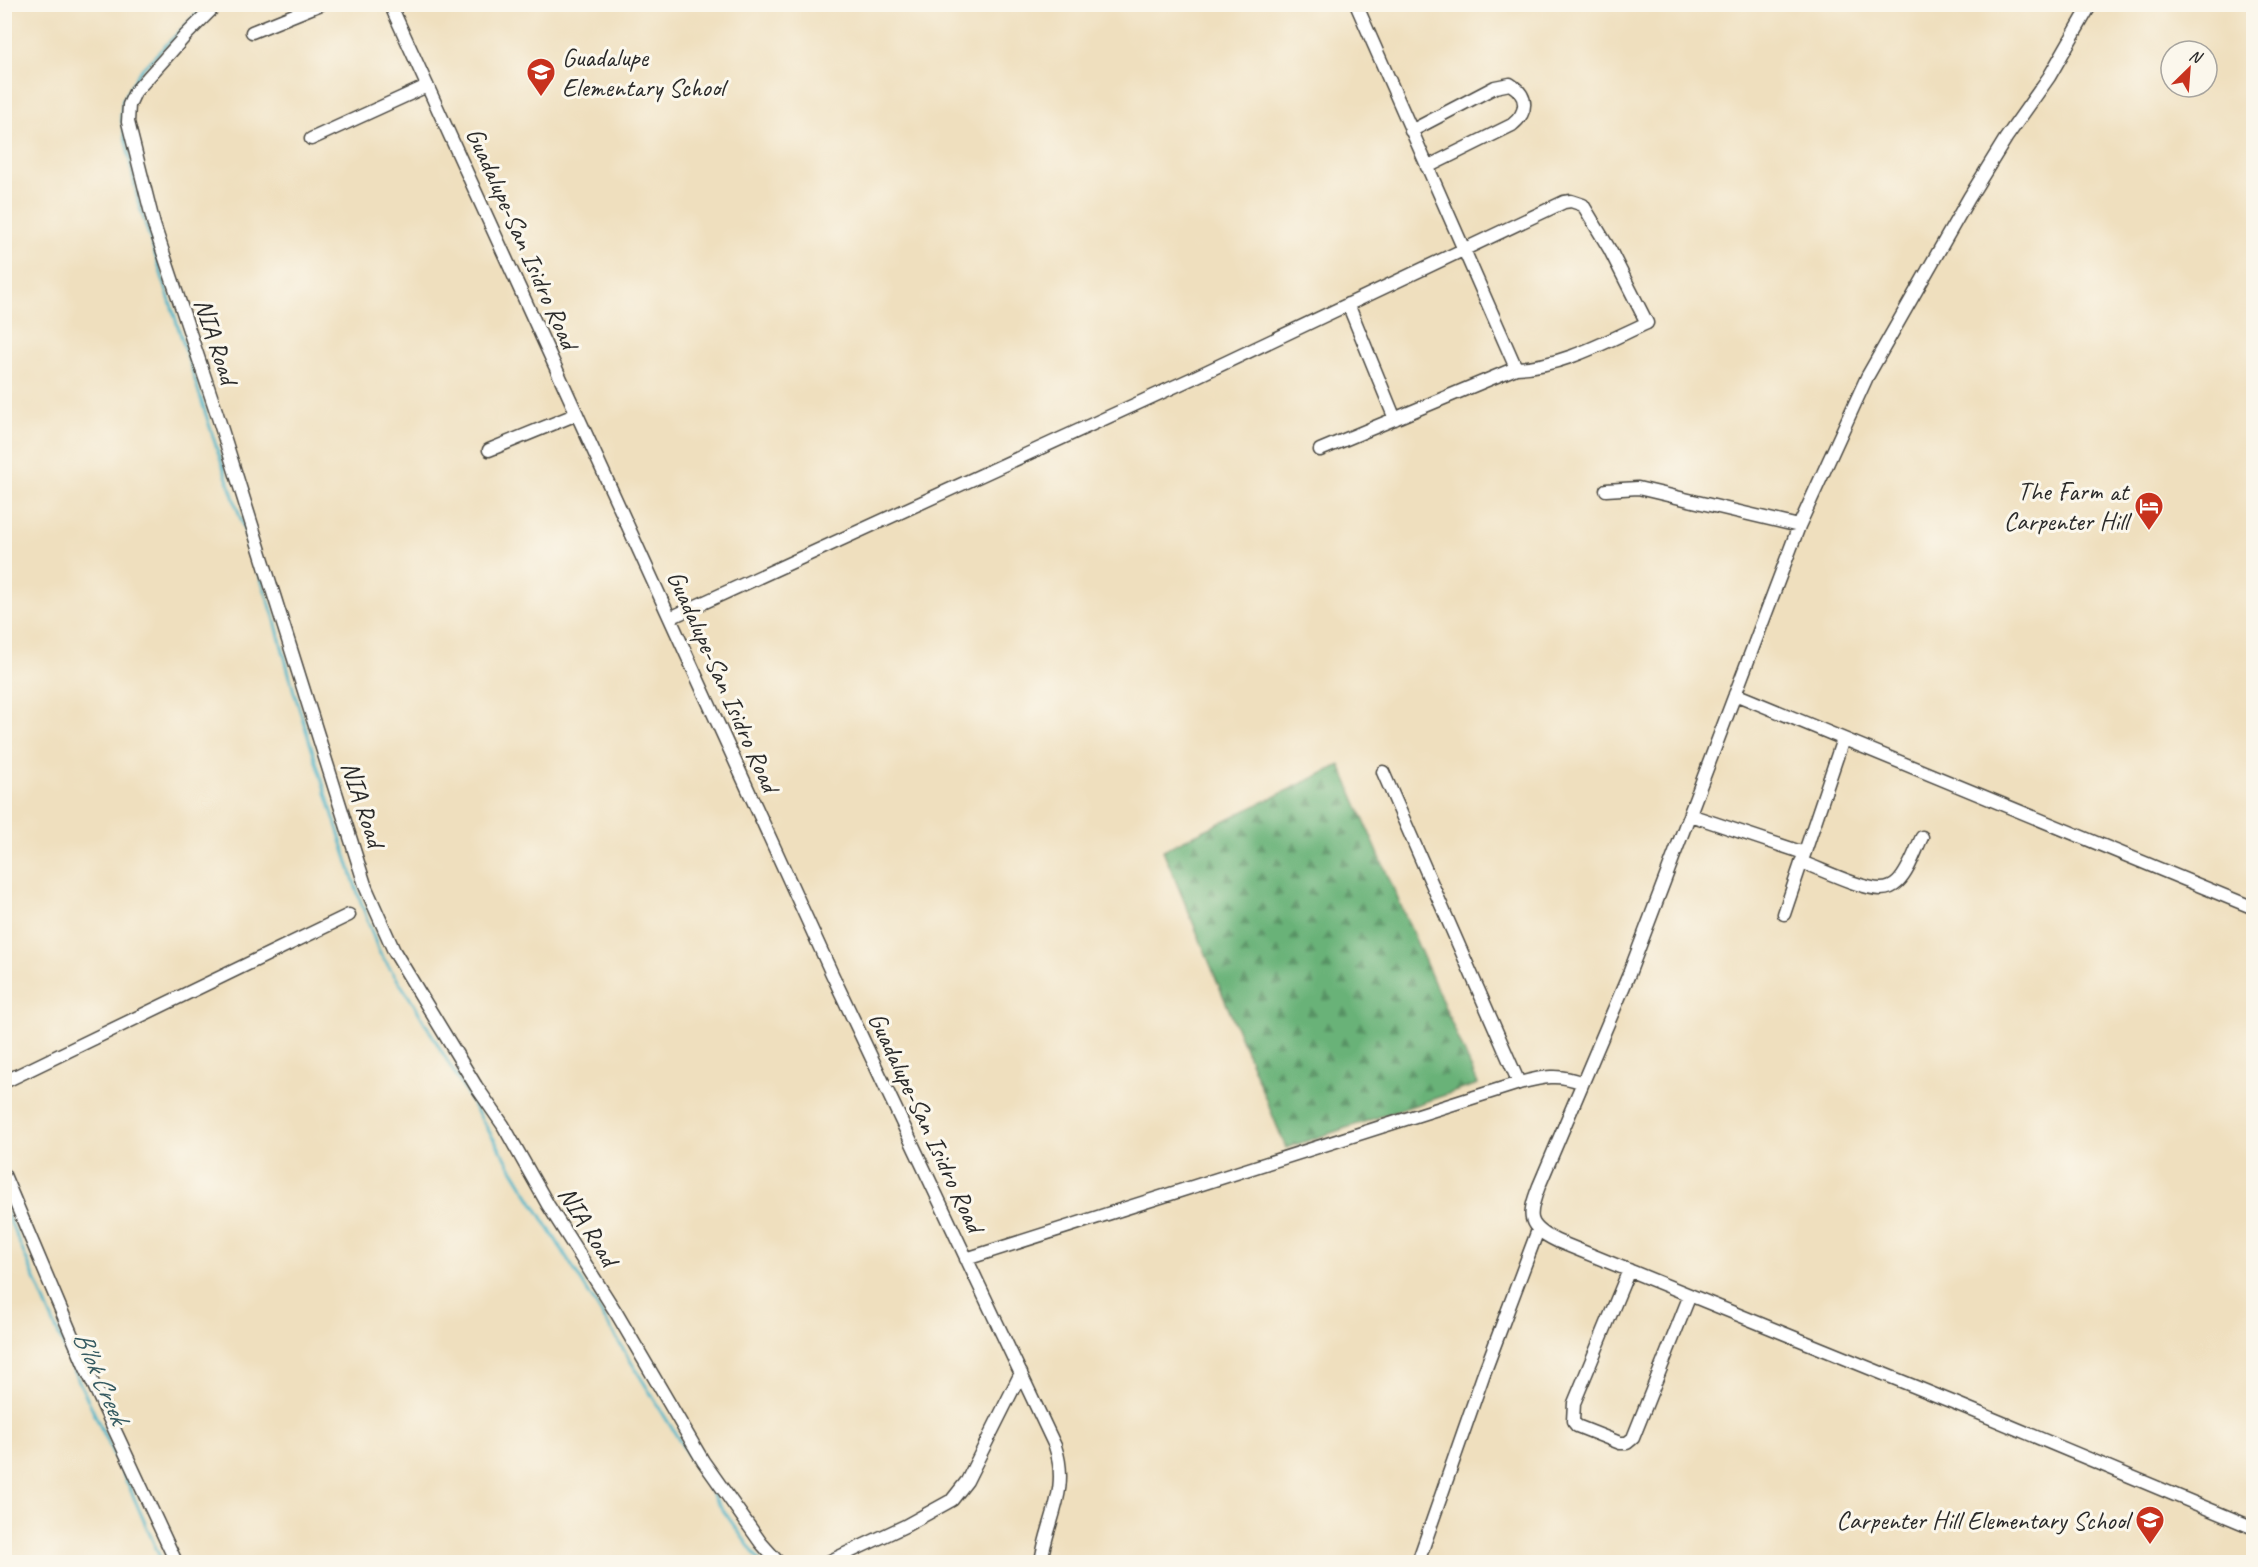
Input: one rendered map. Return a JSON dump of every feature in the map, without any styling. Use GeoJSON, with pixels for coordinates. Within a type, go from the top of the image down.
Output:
{"type":"FeatureCollection","features":[{"type":"Feature","properties":{"kind":"street","name":"NIA Road"},"geometry":{"type":"LineString","coordinates":[[217,4],[135,92],[129,105],[128,122],[154,225],[217,414],[366,888],[394,951],[476,1086],[503,1125],[548,1205],[617,1314],[703,1461],[761,1544],[778,1563]]}},
{"type":"Feature","properties":{"kind":"street"},"geometry":{"type":"LineString","coordinates":[[252,32],[321,4]]}},
{"type":"Feature","properties":{"kind":"street","name":"Guadalupe-San Isidro Road"},"geometry":{"type":"LineString","coordinates":[[390,4],[832,974],[1055,1446],[1060,1465],[1058,1502],[1046,1535],[1041,1563]]}},
{"type":"Feature","properties":{"kind":"street"},"geometry":{"type":"LineString","coordinates":[[1356,4],[1516,368]]}},
{"type":"Feature","properties":{"kind":"street"},"geometry":{"type":"LineString","coordinates":[[2091,4],[2049,77],[2006,138],[1969,198],[1867,377],[1799,526],[1629,974],[1534,1199],[1531,1219],[1538,1230],[1557,1241],[1955,1402],[2253,1528]]}},
{"type":"Feature","properties":{"kind":"street"},"geometry":{"type":"LineString","coordinates":[[1411,130],[1495,87],[1510,84],[1523,95],[1526,105],[1520,118],[1427,167]]}},
{"type":"Feature","properties":{"kind":"street"},"geometry":{"type":"LineString","coordinates":[[312,139],[428,86]]}},
{"type":"Feature","properties":{"kind":"street"},"geometry":{"type":"LineString","coordinates":[[670,618],[1128,408],[1564,202],[1577,202],[1589,212],[1647,323],[1556,362],[1516,368],[1320,450]]}},
{"type":"Feature","properties":{"kind":"street"},"geometry":{"type":"LineString","coordinates":[[1348,304],[1395,419]]}},
{"type":"Feature","properties":{"kind":"street"},"geometry":{"type":"LineString","coordinates":[[489,450],[577,414]]}},
{"type":"Feature","properties":{"kind":"street"},"geometry":{"type":"LineString","coordinates":[[1606,490],[1638,488],[1799,526]]}},
{"type":"Feature","properties":{"kind":"street"},"geometry":{"type":"LineString","coordinates":[[1735,694],[2253,908]]}},
{"type":"Feature","properties":{"kind":"street"},"geometry":{"type":"LineString","coordinates":[[1784,914],[1843,739]]}},
{"type":"Feature","properties":{"kind":"street"},"geometry":{"type":"LineString","coordinates":[[1383,772],[1519,1083]]}},
{"type":"Feature","properties":{"kind":"street"},"geometry":{"type":"LineString","coordinates":[[1690,815],[1803,857],[1867,886],[1880,889],[1891,887],[1900,880],[1922,837]]}},
{"type":"Feature","properties":{"kind":"street"},"geometry":{"type":"LineString","coordinates":[[4,1082],[350,915]]}},
{"type":"Feature","properties":{"kind":"street"},"geometry":{"type":"LineString","coordinates":[[966,1259],[1519,1083],[1555,1076],[1564,1076],[1582,1083]]}},
{"type":"Feature","properties":{"kind":"street"},"geometry":{"type":"LineString","coordinates":[[4,1175],[8,1193],[176,1563]]}},
{"type":"Feature","properties":{"kind":"street"},"geometry":{"type":"LineString","coordinates":[[1418,1563],[1483,1376],[1538,1230]]}},
{"type":"Feature","properties":{"kind":"street"},"geometry":{"type":"LineString","coordinates":[[1629,1270],[1574,1403],[1574,1421],[1577,1426],[1620,1443],[1627,1443],[1633,1438],[1690,1295]]}},
{"type":"Feature","properties":{"kind":"street"},"geometry":{"type":"LineString","coordinates":[[828,1563],[905,1526],[952,1500],[967,1481],[1021,1373]]}},
{"type":"Feature","properties":{"kind":"green space"},"geometry":{"type":"Polygon","coordinates":[[[1340,765],[1478,1084],[1286,1148],[1163,850],[1340,765]]]}},
{"type":"Feature","properties":{"kind":"waterway"},"geometry":{"type":"LineString","coordinates":[[207,4],[140,71],[123,100],[121,116],[138,201],[216,446],[274,617],[294,692],[358,894],[379,952],[414,1004],[482,1120],[718,1503],[760,1562]]}},
{"type":"Feature","properties":{"kind":"waterway","name":"B'lok Creek"},"geometry":{"type":"LineString","coordinates":[[4,1207],[76,1375],[162,1562]]}},
{"type":"Feature","properties":{"kind":"place","name":"Guadalupe Elementary School"},"geometry":{"type":"Point","coordinates":[541,98]}},
{"type":"Feature","properties":{"kind":"place","name":"The Farm at Carpenter Hill"},"geometry":{"type":"Point","coordinates":[2149,532]}},
{"type":"Feature","properties":{"kind":"place","name":"Carpenter Hill Elementary School"},"geometry":{"type":"Point","coordinates":[2150,1546]}}]}
